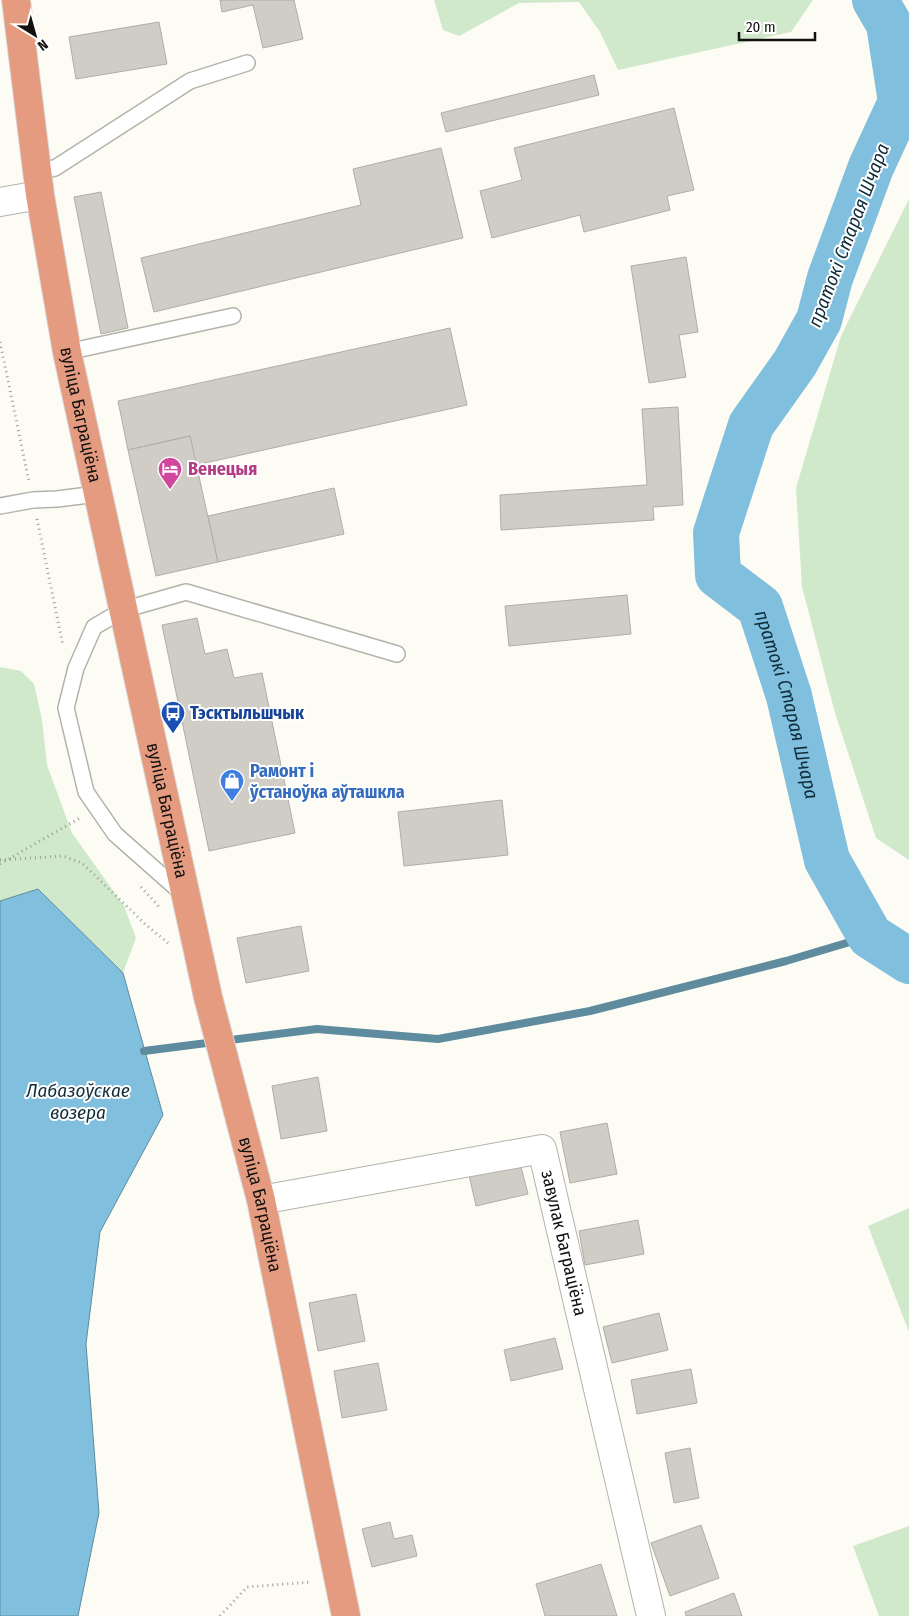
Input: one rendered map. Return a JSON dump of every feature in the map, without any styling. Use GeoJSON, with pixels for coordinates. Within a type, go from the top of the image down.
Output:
{"type":"FeatureCollection","features":[{"type":"Feature","properties":{"kind":"highway","name":"вуліца Баграціёна"},"geometry":{"type":"LineString","coordinates":[[16,0],[39,183],[67,352],[208,997],[261,1200],[346,1616]]}},
{"type":"Feature","properties":{"kind":"street"},"geometry":{"type":"LineString","coordinates":[[0,202],[39,183]]}},
{"type":"Feature","properties":{"kind":"street","name":"завулак Баграціёна"},"geometry":{"type":"LineString","coordinates":[[261,1200],[542,1149],[651,1616]]}},
{"type":"Feature","properties":{"kind":"lane"},"geometry":{"type":"LineString","coordinates":[[39,183],[55,168],[190,81],[247,63]]}},
{"type":"Feature","properties":{"kind":"lane"},"geometry":{"type":"LineString","coordinates":[[67,352],[233,316]]}},
{"type":"Feature","properties":{"kind":"lane"},"geometry":{"type":"LineString","coordinates":[[0,506],[33,500],[97,494]]}},
{"type":"Feature","properties":{"kind":"lane"},"geometry":{"type":"LineString","coordinates":[[185,896],[115,834],[86,792],[66,708],[76,668],[94,627],[122,610],[186,592],[397,654]]}},
{"type":"Feature","properties":{"kind":"path"},"geometry":{"type":"LineString","coordinates":[[0,864],[84,815]]}},
{"type":"Feature","properties":{"kind":"path"},"geometry":{"type":"LineString","coordinates":[[0,860],[63,856],[82,864],[145,924],[174,948]]}},
{"type":"Feature","properties":{"kind":"path"},"geometry":{"type":"LineString","coordinates":[[220,1616],[248,1587],[318,1582]]}},
{"type":"Feature","properties":{"kind":"green space"},"geometry":{"type":"Polygon","coordinates":[[[434,0],[813,0],[791,32],[618,70],[600,32],[579,2],[519,3],[459,36],[443,30],[434,0]]]}},
{"type":"Feature","properties":{"kind":"green space"},"geometry":{"type":"Polygon","coordinates":[[[909,199],[909,860],[876,838],[835,713],[802,587],[796,488],[841,336],[909,199]]]}},
{"type":"Feature","properties":{"kind":"green space"},"geometry":{"type":"Polygon","coordinates":[[[0,667],[21,671],[34,684],[42,720],[47,765],[72,833],[124,906],[136,938],[123,973],[38,889],[0,901],[0,667]]]}},
{"type":"Feature","properties":{"kind":"green space"},"geometry":{"type":"Polygon","coordinates":[[[909,1208],[909,1332],[868,1226],[909,1208]]]}},
{"type":"Feature","properties":{"kind":"green space"},"geometry":{"type":"Polygon","coordinates":[[[909,1526],[909,1616],[879,1616],[853,1546],[909,1526]]]}},
{"type":"Feature","properties":{"kind":"water","name":"Лабазоўскае возера"},"geometry":{"type":"Polygon","coordinates":[[[38,889],[123,973],[163,1115],[100,1232],[86,1344],[99,1513],[78,1616],[0,1616],[0,901],[38,889]]]}},
{"type":"Feature","properties":{"kind":"building"},"geometry":{"type":"Polygon","coordinates":[[[220,0],[294,0],[303,39],[263,48],[253,5],[222,12],[220,0]]]}},
{"type":"Feature","properties":{"kind":"building"},"geometry":{"type":"Polygon","coordinates":[[[159,22],[167,64],[76,79],[69,37],[159,22]]]}},
{"type":"Feature","properties":{"kind":"building"},"geometry":{"type":"Polygon","coordinates":[[[594,75],[599,95],[446,132],[441,113],[594,75]]]}},
{"type":"Feature","properties":{"kind":"building"},"geometry":{"type":"Polygon","coordinates":[[[674,108],[694,190],[667,196],[670,210],[584,232],[580,215],[492,238],[480,191],[522,180],[514,148],[674,108]]]}},
{"type":"Feature","properties":{"kind":"building"},"geometry":{"type":"Polygon","coordinates":[[[441,148],[463,238],[154,312],[141,258],[361,205],[353,169],[441,148]]]}},
{"type":"Feature","properties":{"kind":"building"},"geometry":{"type":"Polygon","coordinates":[[[101,192],[128,328],[101,334],[74,197],[101,192]]]}},
{"type":"Feature","properties":{"kind":"building"},"geometry":{"type":"Polygon","coordinates":[[[686,257],[698,332],[679,335],[686,377],[649,383],[631,266],[686,257]]]}},
{"type":"Feature","properties":{"kind":"building"},"geometry":{"type":"Polygon","coordinates":[[[450,328],[467,405],[196,465],[190,436],[128,450],[118,401],[450,328]]]}},
{"type":"Feature","properties":{"kind":"building"},"geometry":{"type":"Polygon","coordinates":[[[678,407],[683,505],[653,507],[654,520],[501,530],[500,495],[647,485],[642,409],[678,407]]]}},
{"type":"Feature","properties":{"kind":"building","name":"Венецыя"},"geometry":{"type":"Polygon","coordinates":[[[190,436],[218,562],[156,576],[128,450],[190,436]]]}},
{"type":"Feature","properties":{"kind":"building"},"geometry":{"type":"Polygon","coordinates":[[[334,488],[344,534],[218,562],[208,516],[334,488]]]}},
{"type":"Feature","properties":{"kind":"building"},"geometry":{"type":"Polygon","coordinates":[[[627,595],[631,634],[509,646],[505,606],[627,595]]]}},
{"type":"Feature","properties":{"kind":"building"},"geometry":{"type":"Polygon","coordinates":[[[197,618],[205,654],[227,649],[234,678],[262,673],[295,833],[209,851],[162,625],[197,618]]]}},
{"type":"Feature","properties":{"kind":"building"},"geometry":{"type":"Polygon","coordinates":[[[502,800],[508,855],[404,866],[398,812],[502,800]]]}},
{"type":"Feature","properties":{"kind":"building"},"geometry":{"type":"Polygon","coordinates":[[[301,926],[309,971],[246,983],[237,938],[301,926]]]}},
{"type":"Feature","properties":{"kind":"building"},"geometry":{"type":"Polygon","coordinates":[[[318,1077],[327,1131],[281,1139],[272,1086],[318,1077]]]}},
{"type":"Feature","properties":{"kind":"building"},"geometry":{"type":"Polygon","coordinates":[[[607,1123],[617,1174],[570,1183],[560,1132],[607,1123]]]}},
{"type":"Feature","properties":{"kind":"building"},"geometry":{"type":"Polygon","coordinates":[[[520,1163],[528,1194],[476,1206],[469,1175],[520,1163]]]}},
{"type":"Feature","properties":{"kind":"building"},"geometry":{"type":"Polygon","coordinates":[[[638,1220],[644,1254],[585,1265],[579,1231],[638,1220]]]}},
{"type":"Feature","properties":{"kind":"building"},"geometry":{"type":"Polygon","coordinates":[[[356,1294],[365,1341],[318,1351],[309,1303],[356,1294]]]}},
{"type":"Feature","properties":{"kind":"building"},"geometry":{"type":"Polygon","coordinates":[[[659,1313],[668,1350],[612,1363],[603,1327],[659,1313]]]}},
{"type":"Feature","properties":{"kind":"building"},"geometry":{"type":"Polygon","coordinates":[[[555,1338],[563,1369],[511,1381],[504,1350],[555,1338]]]}},
{"type":"Feature","properties":{"kind":"building"},"geometry":{"type":"Polygon","coordinates":[[[378,1363],[387,1410],[342,1418],[334,1371],[378,1363]]]}},
{"type":"Feature","properties":{"kind":"building"},"geometry":{"type":"Polygon","coordinates":[[[691,1369],[697,1403],[637,1414],[631,1380],[691,1369]]]}},
{"type":"Feature","properties":{"kind":"building"},"geometry":{"type":"Polygon","coordinates":[[[690,1448],[699,1498],[674,1503],[665,1453],[690,1448]]]}},
{"type":"Feature","properties":{"kind":"building"},"geometry":{"type":"Polygon","coordinates":[[[390,1522],[394,1539],[412,1535],[417,1556],[372,1567],[362,1529],[390,1522]]]}},
{"type":"Feature","properties":{"kind":"building"},"geometry":{"type":"Polygon","coordinates":[[[701,1525],[719,1578],[670,1596],[651,1543],[701,1525]]]}},
{"type":"Feature","properties":{"kind":"building"},"geometry":{"type":"Polygon","coordinates":[[[601,1564],[617,1616],[545,1616],[536,1584],[601,1564]]]}},
{"type":"Feature","properties":{"kind":"building"},"geometry":{"type":"Polygon","coordinates":[[[734,1593],[742,1616],[686,1616],[685,1612],[734,1593]]]}},
{"type":"Feature","properties":{"kind":"waterway","name":"пратокі Старая Шчара"},"geometry":{"type":"LineString","coordinates":[[875,0],[889,24],[901,102],[871,167],[830,278],[819,320],[795,363],[751,425],[716,533],[718,575],[760,607],[789,696],[827,860],[870,936],[909,961]]}},
{"type":"Feature","properties":{"kind":"waterway"},"geometry":{"type":"LineString","coordinates":[[144,1051],[317,1029],[438,1039],[590,1011],[786,961],[870,936]]}},
{"type":"Feature","properties":{"kind":"place","name":"Венецыя"},"geometry":{"type":"Point","coordinates":[170,490]}},
{"type":"Feature","properties":{"kind":"place","name":"Тэсктыльшчык"},"geometry":{"type":"Point","coordinates":[173,734]}},
{"type":"Feature","properties":{"kind":"place","name":"Рамонт і ўстаноўка аўташкла"},"geometry":{"type":"Point","coordinates":[232,802]}}]}
